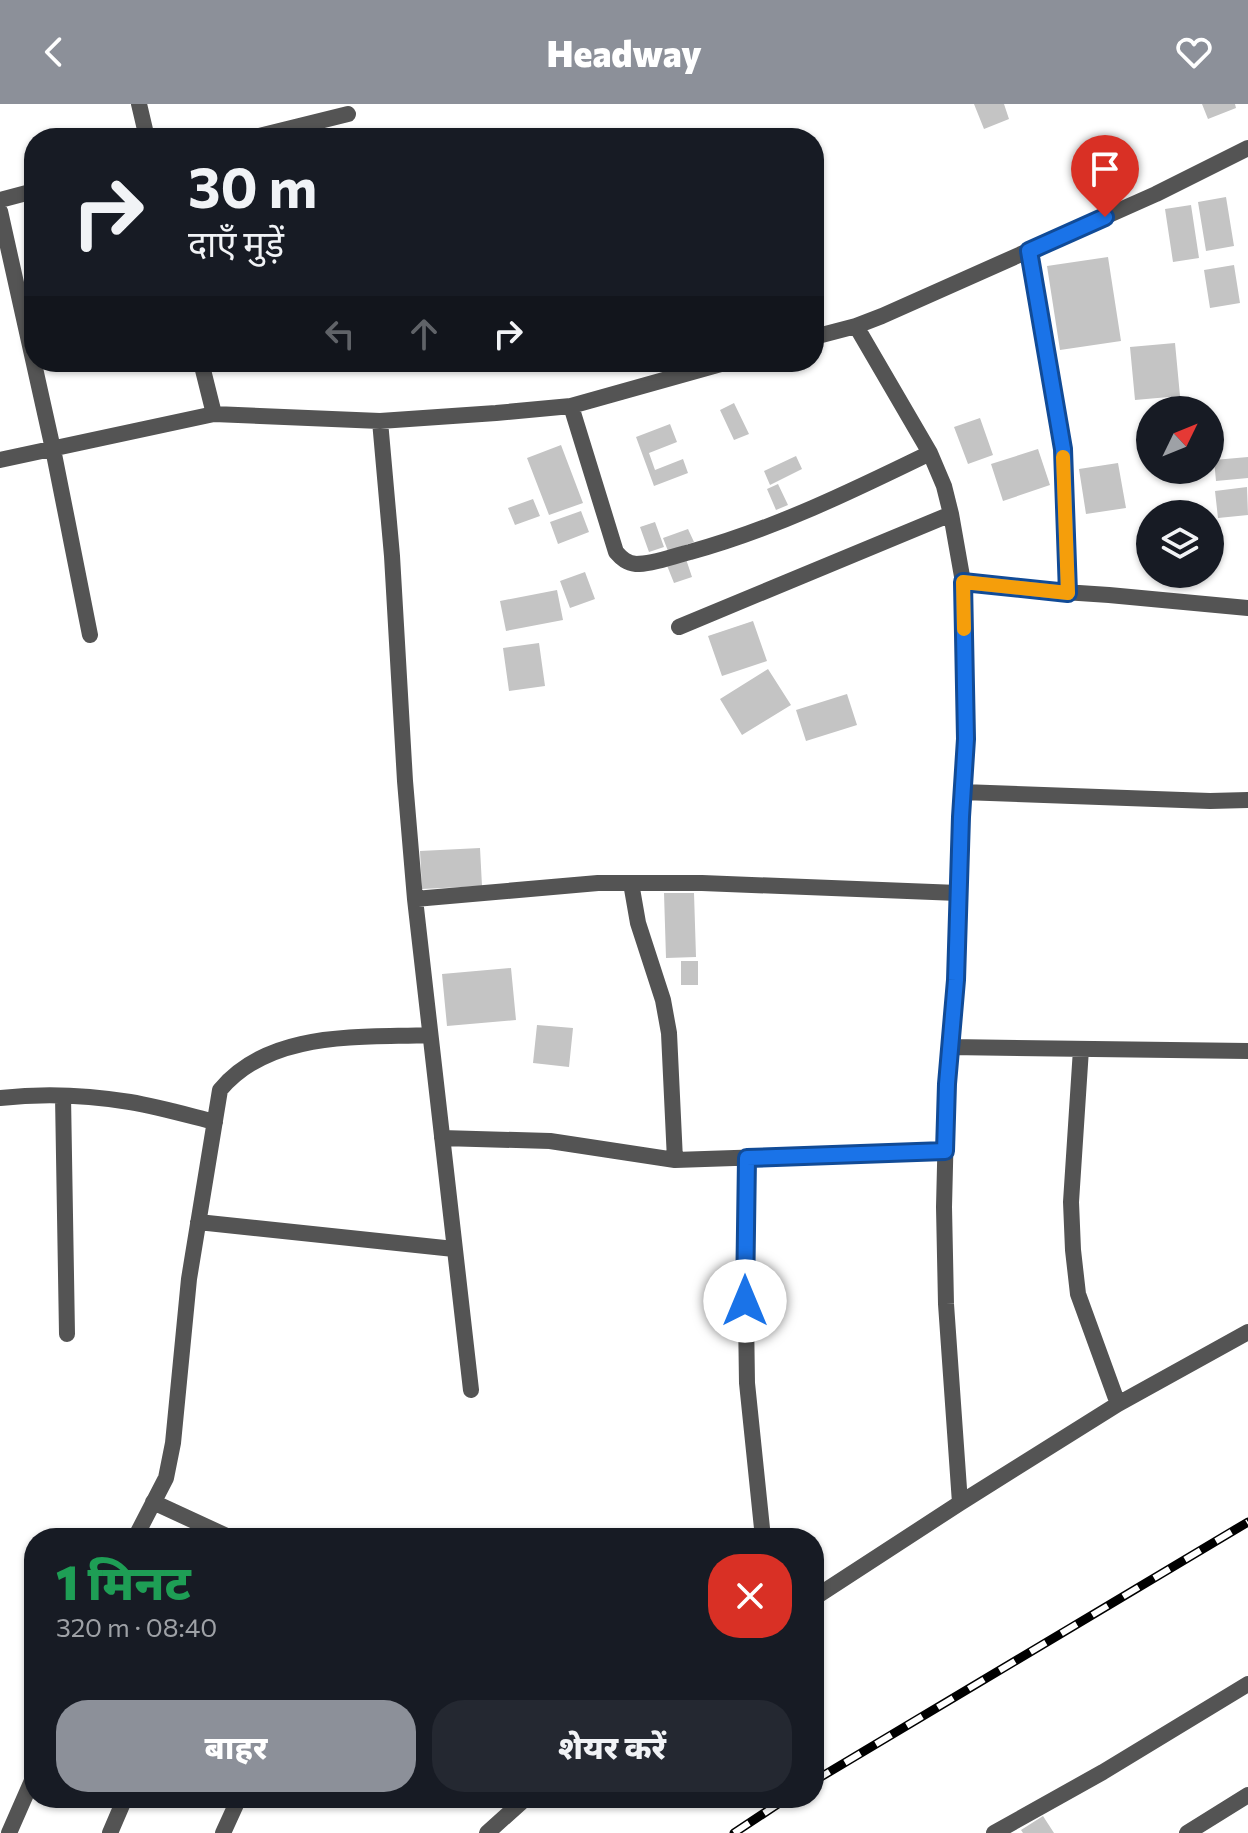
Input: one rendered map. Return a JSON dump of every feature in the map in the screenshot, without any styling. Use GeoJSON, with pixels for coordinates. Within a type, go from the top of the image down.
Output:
{"type":"FeatureCollection","features":[{"type":"Feature","properties":{"kind":"street"},"geometry":{"type":"LineString","coordinates":[[139,104],[145,128]]}},
{"type":"Feature","properties":{"kind":"street"},"geometry":{"type":"LineString","coordinates":[[291,128],[348,114]]}},
{"type":"Feature","properties":{"kind":"street"},"geometry":{"type":"LineString","coordinates":[[824,334],[856,326],[1029,251],[1156,194],[1248,148]]}},
{"type":"Feature","properties":{"kind":"street"},"geometry":{"type":"LineString","coordinates":[[0,200],[24,194]]}},
{"type":"Feature","properties":{"kind":"street"},"geometry":{"type":"LineString","coordinates":[[0,211],[24,319]]}},
{"type":"Feature","properties":{"kind":"street"},"geometry":{"type":"LineString","coordinates":[[1029,251],[1063,449],[1068,593]]}},
{"type":"Feature","properties":{"kind":"street"},"geometry":{"type":"LineString","coordinates":[[856,326],[930,453],[944,486],[963,582],[966,739],[945,1151],[946,1304],[960,1503]]}},
{"type":"Feature","properties":{"kind":"street"},"geometry":{"type":"LineString","coordinates":[[36,372],[90,635]]}},
{"type":"Feature","properties":{"kind":"street"},"geometry":{"type":"LineString","coordinates":[[204,372],[214,414]]}},
{"type":"Feature","properties":{"kind":"street"},"geometry":{"type":"LineString","coordinates":[[0,460],[214,414],[380,421],[496,413],[571,406],[692,372]]}},
{"type":"Feature","properties":{"kind":"street"},"geometry":{"type":"LineString","coordinates":[[571,406],[616,552],[623,560],[635,564],[712,546],[774,524],[930,453]]}},
{"type":"Feature","properties":{"kind":"street"},"geometry":{"type":"LineString","coordinates":[[380,421],[415,899],[471,1390]]}},
{"type":"Feature","properties":{"kind":"street"},"geometry":{"type":"LineString","coordinates":[[679,627],[951,514]]}},
{"type":"Feature","properties":{"kind":"street"},"geometry":{"type":"LineString","coordinates":[[963,582],[1248,608]]}},
{"type":"Feature","properties":{"kind":"street"},"geometry":{"type":"LineString","coordinates":[[962,792],[1248,800]]}},
{"type":"Feature","properties":{"kind":"street"},"geometry":{"type":"LineString","coordinates":[[415,899],[598,883],[702,883],[958,893]]}},
{"type":"Feature","properties":{"kind":"street"},"geometry":{"type":"LineString","coordinates":[[631,883],[638,923],[663,1000],[669,1033],[675,1160]]}},
{"type":"Feature","properties":{"kind":"street"},"geometry":{"type":"LineString","coordinates":[[140,1528],[166,1478],[173,1443],[189,1279],[220,1090],[232,1076],[257,1060],[287,1047],[330,1040],[429,1035]]}},
{"type":"Feature","properties":{"kind":"street"},"geometry":{"type":"LineString","coordinates":[[950,1047],[1248,1051]]}},
{"type":"Feature","properties":{"kind":"street"},"geometry":{"type":"LineString","coordinates":[[1081,1049],[1071,1202],[1073,1250],[1078,1294],[1118,1404]]}},
{"type":"Feature","properties":{"kind":"street"},"geometry":{"type":"LineString","coordinates":[[0,1098],[63,1096],[131,1102],[215,1122]]}},
{"type":"Feature","properties":{"kind":"street"},"geometry":{"type":"LineString","coordinates":[[63,1096],[67,1334]]}},
{"type":"Feature","properties":{"kind":"street"},"geometry":{"type":"LineString","coordinates":[[442,1138],[550,1141],[675,1160],[945,1151]]}},
{"type":"Feature","properties":{"kind":"street"},"geometry":{"type":"LineString","coordinates":[[747,1158],[747,1383],[762,1528]]}},
{"type":"Feature","properties":{"kind":"street"},"geometry":{"type":"LineString","coordinates":[[198,1222],[454,1249]]}},
{"type":"Feature","properties":{"kind":"street"},"geometry":{"type":"LineString","coordinates":[[824,1591],[1118,1404],[1248,1332]]}},
{"type":"Feature","properties":{"kind":"street"},"geometry":{"type":"LineString","coordinates":[[153,1502],[209,1528]]}},
{"type":"Feature","properties":{"kind":"street"},"geometry":{"type":"LineString","coordinates":[[994,1833],[1103,1772],[1248,1684]]}},
{"type":"Feature","properties":{"kind":"street"},"geometry":{"type":"LineString","coordinates":[[1187,1833],[1248,1795]]}},
{"type":"Feature","properties":{"kind":"street"},"geometry":{"type":"LineString","coordinates":[[9,1833],[24,1799]]}},
{"type":"Feature","properties":{"kind":"street"},"geometry":{"type":"LineString","coordinates":[[110,1833],[121,1808]]}},
{"type":"Feature","properties":{"kind":"street"},"geometry":{"type":"LineString","coordinates":[[223,1833],[234,1808]]}},
{"type":"Feature","properties":{"kind":"street"},"geometry":{"type":"LineString","coordinates":[[487,1833],[515,1808]]}},
{"type":"Feature","properties":{"kind":"building"},"geometry":{"type":"Polygon","coordinates":[[[974,104],[1004,104],[1009,119],[984,129],[974,104]]]}},
{"type":"Feature","properties":{"kind":"building"},"geometry":{"type":"Polygon","coordinates":[[[1202,104],[1235,104],[1236,108],[1208,119],[1202,104]]]}},
{"type":"Feature","properties":{"kind":"building"},"geometry":{"type":"Polygon","coordinates":[[[1226,197],[1234,246],[1206,251],[1198,202],[1226,197]]]}},
{"type":"Feature","properties":{"kind":"building"},"geometry":{"type":"Polygon","coordinates":[[[1191,205],[1199,258],[1173,262],[1165,209],[1191,205]]]}},
{"type":"Feature","properties":{"kind":"building"},"geometry":{"type":"Polygon","coordinates":[[[1108,257],[1121,341],[1060,350],[1047,266],[1108,257]]]}},
{"type":"Feature","properties":{"kind":"building"},"geometry":{"type":"Polygon","coordinates":[[[1234,265],[1240,303],[1210,308],[1204,270],[1234,265]]]}},
{"type":"Feature","properties":{"kind":"building"},"geometry":{"type":"Polygon","coordinates":[[[1175,343],[1180,396],[1136,396],[1135,400],[1130,347],[1175,343]]]}},
{"type":"Feature","properties":{"kind":"building"},"geometry":{"type":"Polygon","coordinates":[[[734,403],[749,434],[734,440],[720,410],[734,403]]]}},
{"type":"Feature","properties":{"kind":"building"},"geometry":{"type":"Polygon","coordinates":[[[980,418],[993,455],[968,464],[954,427],[980,418]]]}},
{"type":"Feature","properties":{"kind":"building"},"geometry":{"type":"Polygon","coordinates":[[[670,424],[677,442],[649,453],[655,470],[683,459],[688,473],[654,486],[636,437],[670,424]]]}},
{"type":"Feature","properties":{"kind":"building"},"geometry":{"type":"Polygon","coordinates":[[[561,445],[583,503],[549,515],[527,458],[561,445]]]}},
{"type":"Feature","properties":{"kind":"building"},"geometry":{"type":"Polygon","coordinates":[[[1038,449],[1050,485],[1003,501],[991,464],[1038,449]]]}},
{"type":"Feature","properties":{"kind":"building"},"geometry":{"type":"Polygon","coordinates":[[[796,456],[802,469],[770,485],[764,471],[796,456]]]}},
{"type":"Feature","properties":{"kind":"building"},"geometry":{"type":"Polygon","coordinates":[[[1248,457],[1248,478],[1224,480],[1224,459],[1248,457]]]}},
{"type":"Feature","properties":{"kind":"building"},"geometry":{"type":"Polygon","coordinates":[[[1118,463],[1126,508],[1086,514],[1079,469],[1118,463]]]}},
{"type":"Feature","properties":{"kind":"building"},"geometry":{"type":"Polygon","coordinates":[[[778,484],[788,505],[776,510],[767,489],[778,484]]]}},
{"type":"Feature","properties":{"kind":"building"},"geometry":{"type":"Polygon","coordinates":[[[1247,487],[1248,515],[1224,517],[1224,500],[1216,500],[1215,491],[1247,487]]]}},
{"type":"Feature","properties":{"kind":"building"},"geometry":{"type":"Polygon","coordinates":[[[533,499],[540,516],[515,525],[508,508],[533,499]]]}},
{"type":"Feature","properties":{"kind":"building"},"geometry":{"type":"Polygon","coordinates":[[[581,511],[589,532],[558,544],[550,522],[581,511]]]}},
{"type":"Feature","properties":{"kind":"building"},"geometry":{"type":"Polygon","coordinates":[[[655,522],[664,547],[649,552],[640,527],[655,522]]]}},
{"type":"Feature","properties":{"kind":"building"},"geometry":{"type":"Polygon","coordinates":[[[688,529],[694,542],[668,551],[663,538],[688,529]]]}},
{"type":"Feature","properties":{"kind":"building"},"geometry":{"type":"Polygon","coordinates":[[[685,556],[692,577],[674,583],[666,563],[685,556]]]}},
{"type":"Feature","properties":{"kind":"building"},"geometry":{"type":"Polygon","coordinates":[[[585,572],[595,599],[570,608],[560,581],[585,572]]]}},
{"type":"Feature","properties":{"kind":"building"},"geometry":{"type":"Polygon","coordinates":[[[557,590],[563,620],[506,631],[500,601],[557,590]]]}},
{"type":"Feature","properties":{"kind":"building"},"geometry":{"type":"Polygon","coordinates":[[[753,621],[767,661],[722,676],[708,636],[753,621]]]}},
{"type":"Feature","properties":{"kind":"building"},"geometry":{"type":"Polygon","coordinates":[[[539,643],[545,686],[509,691],[503,648],[539,643]]]}},
{"type":"Feature","properties":{"kind":"building"},"geometry":{"type":"Polygon","coordinates":[[[768,669],[791,705],[742,735],[720,699],[768,669]]]}},
{"type":"Feature","properties":{"kind":"building"},"geometry":{"type":"Polygon","coordinates":[[[847,694],[857,725],[806,741],[796,710],[847,694]]]}},
{"type":"Feature","properties":{"kind":"building"},"geometry":{"type":"Polygon","coordinates":[[[480,848],[482,886],[422,889],[420,851],[480,848]]]}},
{"type":"Feature","properties":{"kind":"building"},"geometry":{"type":"Polygon","coordinates":[[[664,893],[694,893],[696,957],[666,958],[664,893]]]}},
{"type":"Feature","properties":{"kind":"building"},"geometry":{"type":"Polygon","coordinates":[[[681,961],[698,961],[698,985],[681,985],[681,961]]]}},
{"type":"Feature","properties":{"kind":"building"},"geometry":{"type":"Polygon","coordinates":[[[511,968],[516,1020],[447,1026],[442,974],[511,968]]]}},
{"type":"Feature","properties":{"kind":"building"},"geometry":{"type":"Polygon","coordinates":[[[537,1025],[573,1028],[569,1067],[533,1063],[537,1025]]]}},
{"type":"Feature","properties":{"kind":"building"},"geometry":{"type":"Polygon","coordinates":[[[1043,1816],[1054,1833],[1023,1833],[1021,1830],[1043,1816]]]}},
{"type":"Feature","properties":{"kind":"railway"},"geometry":{"type":"LineString","coordinates":[[824,1775],[1248,1522]]}},
{"type":"Feature","properties":{"kind":"railway"},"geometry":{"type":"LineString","coordinates":[[734,1833],[772,1808]]}},
{"type":"Feature","properties":{"kind":"slow traffic"},"geometry":{"type":"LineString","coordinates":[[964,629],[963,582],[1068,593],[1063,457]]}},
{"type":"Feature","properties":{"kind":"route"},"geometry":{"type":"LineString","coordinates":[[745,1301],[747,1158],[945,1151],[966,739],[963,582],[1068,593],[1063,449],[1029,251],[1105,217]]}}]}
